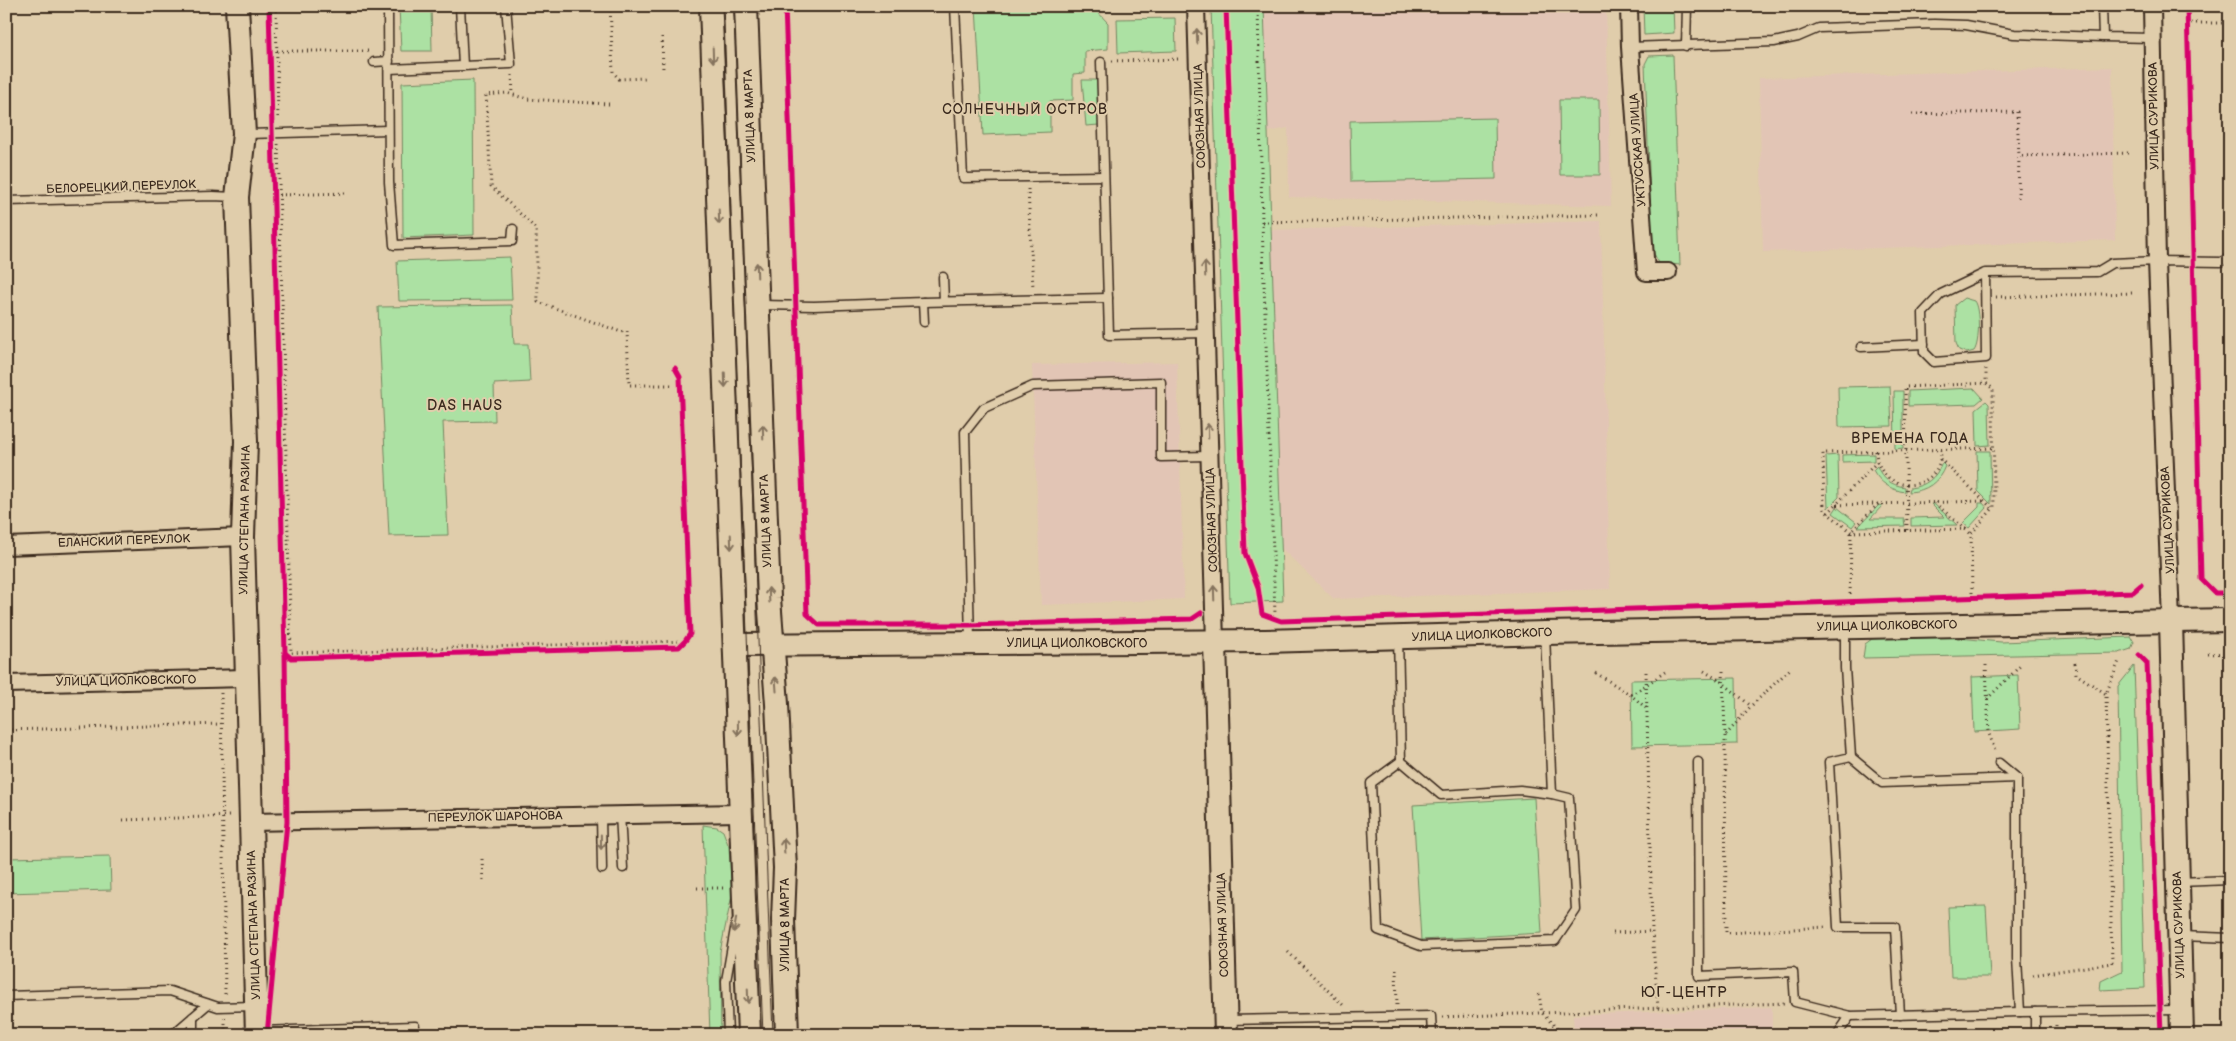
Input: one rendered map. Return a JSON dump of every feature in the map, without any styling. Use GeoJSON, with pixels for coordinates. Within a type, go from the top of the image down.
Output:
{"type":"FeatureCollection","features":[{"type":"Feature","properties":{"kind":"street","name":"УЛИЦА СТЕПАНА РАЗИНА"},"geometry":{"type":"LineString","coordinates":[[237,6],[244,134],[237,197],[246,441],[242,537],[246,678],[245,819],[257,1006],[256,1033]]}},
{"type":"Feature","properties":{"kind":"street"},"geometry":{"type":"LineString","coordinates":[[711,6],[749,1035]]}},
{"type":"Feature","properties":{"kind":"street","name":"УЛИЦА 8 МАРТА"},"geometry":{"type":"LineString","coordinates":[[746,6],[773,643],[785,868],[783,920],[787,1035]]}},
{"type":"Feature","properties":{"kind":"street","name":"СОЮЗНАЯ УЛИЦА"},"geometry":{"type":"LineString","coordinates":[[1196,6],[1226,1027]]}},
{"type":"Feature","properties":{"kind":"street","name":"УКТУССКАЯ УЛИЦА"},"geometry":{"type":"LineString","coordinates":[[1629,6],[1630,47],[1646,272],[1668,272]]}},
{"type":"Feature","properties":{"kind":"street","name":"УЛИЦА СУРИКОВА"},"geometry":{"type":"LineString","coordinates":[[2152,6],[2157,261],[2171,621],[2182,1035]]}},
{"type":"Feature","properties":{"kind":"street","name":"ЕЛАНСКИЙ ПЕРЕУЛОК"},"geometry":{"type":"LineString","coordinates":[[6,546],[242,537]]}},
{"type":"Feature","properties":{"kind":"street","name":"УЛИЦА ЦИОЛКОВСКОГО"},"geometry":{"type":"LineString","coordinates":[[735,645],[773,643],[1216,642],[1545,633],[2230,620]]}},
{"type":"Feature","properties":{"kind":"street","name":"УЛИЦА ЦИОЛКОВСКОГО"},"geometry":{"type":"LineString","coordinates":[[6,684],[246,678]]}},
{"type":"Feature","properties":{"kind":"street","name":"ПЕРЕУЛОК ШАРОНОВА"},"geometry":{"type":"LineString","coordinates":[[245,819],[620,814],[658,816],[740,813]]}},
{"type":"Feature","properties":{"kind":"lane"},"geometry":{"type":"LineString","coordinates":[[388,6],[389,182],[394,245],[512,241],[513,229]]}},
{"type":"Feature","properties":{"kind":"lane"},"geometry":{"type":"LineString","coordinates":[[460,6],[463,66]]}},
{"type":"Feature","properties":{"kind":"lane"},"geometry":{"type":"LineString","coordinates":[[374,62],[389,65],[463,66],[511,64],[506,6]]}},
{"type":"Feature","properties":{"kind":"lane"},"geometry":{"type":"LineString","coordinates":[[955,6],[963,178],[1103,176]]}},
{"type":"Feature","properties":{"kind":"lane"},"geometry":{"type":"LineString","coordinates":[[1686,46],[1687,6]]}},
{"type":"Feature","properties":{"kind":"lane"},"geometry":{"type":"LineString","coordinates":[[2102,6],[2103,38]]}},
{"type":"Feature","properties":{"kind":"lane"},"geometry":{"type":"LineString","coordinates":[[1630,47],[1774,42],[1798,37],[1819,28],[1934,24],[1966,25],[2014,34],[2152,38]]}},
{"type":"Feature","properties":{"kind":"lane"},"geometry":{"type":"LineString","coordinates":[[1101,62],[1109,335],[1207,333]]}},
{"type":"Feature","properties":{"kind":"lane"},"geometry":{"type":"LineString","coordinates":[[244,134],[388,130]]}},
{"type":"Feature","properties":{"kind":"lane","name":"БЕЛОРЕЦКИЙ ПЕРЕУЛОК"},"geometry":{"type":"LineString","coordinates":[[6,201],[237,197]]}},
{"type":"Feature","properties":{"kind":"lane"},"geometry":{"type":"LineString","coordinates":[[1985,273],[1986,358],[1934,362],[1924,352],[1923,314],[1941,294],[1985,273],[2097,272],[2112,264],[2157,261],[2202,263],[2221,262],[2230,258]]}},
{"type":"Feature","properties":{"kind":"lane"},"geometry":{"type":"LineString","coordinates":[[943,277],[944,301]]}},
{"type":"Feature","properties":{"kind":"lane"},"geometry":{"type":"LineString","coordinates":[[758,305],[814,306],[1108,298]]}},
{"type":"Feature","properties":{"kind":"lane"},"geometry":{"type":"LineString","coordinates":[[923,302],[924,322]]}},
{"type":"Feature","properties":{"kind":"lane"},"geometry":{"type":"LineString","coordinates":[[1861,347],[1924,344]]}},
{"type":"Feature","properties":{"kind":"lane"},"geometry":{"type":"LineString","coordinates":[[970,643],[965,432],[984,408],[1033,386],[1161,382],[1161,457],[1209,456]]}},
{"type":"Feature","properties":{"kind":"lane"},"geometry":{"type":"LineString","coordinates":[[1845,627],[1845,668],[1851,757],[1882,783],[2017,778]]}},
{"type":"Feature","properties":{"kind":"lane"},"geometry":{"type":"LineString","coordinates":[[1545,633],[1552,794]]}},
{"type":"Feature","properties":{"kind":"lane"},"geometry":{"type":"LineString","coordinates":[[1398,638],[1401,761],[1441,795],[1520,790],[1569,798],[1576,910],[1555,941],[1421,946],[1378,930],[1371,783],[1401,761]]}},
{"type":"Feature","properties":{"kind":"lane"},"geometry":{"type":"LineString","coordinates":[[1851,757],[1829,762],[1838,927],[1895,927],[1900,1015]]}},
{"type":"Feature","properties":{"kind":"lane"},"geometry":{"type":"LineString","coordinates":[[1698,762],[1699,976],[1793,972],[1795,1002],[1850,1016],[2182,1010]]}},
{"type":"Feature","properties":{"kind":"lane"},"geometry":{"type":"LineString","coordinates":[[1999,763],[2017,778]]}},
{"type":"Feature","properties":{"kind":"lane"},"geometry":{"type":"LineString","coordinates":[[2017,778],[2017,958],[2020,1012]]}},
{"type":"Feature","properties":{"kind":"lane"},"geometry":{"type":"LineString","coordinates":[[620,814],[623,868]]}},
{"type":"Feature","properties":{"kind":"lane"},"geometry":{"type":"LineString","coordinates":[[601,815],[602,869]]}},
{"type":"Feature","properties":{"kind":"lane"},"geometry":{"type":"LineString","coordinates":[[728,1035],[726,981],[744,877]]}},
{"type":"Feature","properties":{"kind":"lane"},"geometry":{"type":"LineString","coordinates":[[2177,882],[2230,880]]}},
{"type":"Feature","properties":{"kind":"lane"},"geometry":{"type":"LineString","coordinates":[[2179,936],[2230,938]]}},
{"type":"Feature","properties":{"kind":"lane"},"geometry":{"type":"LineString","coordinates":[[6,996],[170,991],[208,1004],[257,1006]]}},
{"type":"Feature","properties":{"kind":"lane"},"geometry":{"type":"LineString","coordinates":[[172,1035],[208,1004]]}},
{"type":"Feature","properties":{"kind":"lane"},"geometry":{"type":"LineString","coordinates":[[2034,1012],[2035,1035]]}},
{"type":"Feature","properties":{"kind":"lane"},"geometry":{"type":"LineString","coordinates":[[1226,1027],[1431,1016],[1432,1035]]}},
{"type":"Feature","properties":{"kind":"lane"},"geometry":{"type":"LineString","coordinates":[[1837,1035],[1850,1016]]}},
{"type":"Feature","properties":{"kind":"lane"},"geometry":{"type":"LineString","coordinates":[[193,1017],[193,1035]]}},
{"type":"Feature","properties":{"kind":"lane"},"geometry":{"type":"LineString","coordinates":[[256,1033],[415,1026]]}},
{"type":"Feature","properties":{"kind":"path"},"geometry":{"type":"LineString","coordinates":[[276,6],[275,134],[285,653],[291,658],[678,647],[690,634]]}},
{"type":"Feature","properties":{"kind":"path"},"geometry":{"type":"LineString","coordinates":[[610,6],[613,72],[619,79],[647,78]]}},
{"type":"Feature","properties":{"kind":"path"},"geometry":{"type":"LineString","coordinates":[[1258,6],[1262,222],[1275,614]]}},
{"type":"Feature","properties":{"kind":"path"},"geometry":{"type":"LineString","coordinates":[[2187,16],[2189,24],[2230,23]]}},
{"type":"Feature","properties":{"kind":"path"},"geometry":{"type":"LineString","coordinates":[[662,37],[663,70]]}},
{"type":"Feature","properties":{"kind":"path"},"geometry":{"type":"LineString","coordinates":[[277,51],[389,51]]}},
{"type":"Feature","properties":{"kind":"path"},"geometry":{"type":"LineString","coordinates":[[1101,62],[1187,59]]}},
{"type":"Feature","properties":{"kind":"path"},"geometry":{"type":"LineString","coordinates":[[511,64],[513,94]]}},
{"type":"Feature","properties":{"kind":"path"},"geometry":{"type":"LineString","coordinates":[[609,104],[527,99],[513,94],[486,95],[491,186],[536,228],[538,302],[621,332],[627,331],[629,385],[678,386],[680,376]]}},
{"type":"Feature","properties":{"kind":"path"},"geometry":{"type":"LineString","coordinates":[[1912,114],[2017,112],[2018,198]]}},
{"type":"Feature","properties":{"kind":"path"},"geometry":{"type":"LineString","coordinates":[[275,134],[280,195],[291,653],[685,641]]}},
{"type":"Feature","properties":{"kind":"path"},"geometry":{"type":"LineString","coordinates":[[2018,156],[2129,153]]}},
{"type":"Feature","properties":{"kind":"path"},"geometry":{"type":"LineString","coordinates":[[280,195],[347,193]]}},
{"type":"Feature","properties":{"kind":"path"},"geometry":{"type":"LineString","coordinates":[[1262,222],[1599,215]]}},
{"type":"Feature","properties":{"kind":"path"},"geometry":{"type":"LineString","coordinates":[[2002,297],[2132,294]]}},
{"type":"Feature","properties":{"kind":"path"},"geometry":{"type":"LineString","coordinates":[[1986,358],[1986,383]]}},
{"type":"Feature","properties":{"kind":"path"},"geometry":{"type":"LineString","coordinates":[[1907,530],[1906,387],[1986,383],[1992,388],[1994,507],[1971,534]]}},
{"type":"Feature","properties":{"kind":"path"},"geometry":{"type":"LineString","coordinates":[[1966,529],[1851,532],[1824,510],[1823,453],[1994,448]]}},
{"type":"Feature","properties":{"kind":"path"},"geometry":{"type":"LineString","coordinates":[[1876,452],[1877,462],[1888,478],[1906,485],[1918,484],[1936,470],[1940,459],[1940,450]]}},
{"type":"Feature","properties":{"kind":"path"},"geometry":{"type":"LineString","coordinates":[[1940,459],[1993,508]]}},
{"type":"Feature","properties":{"kind":"path"},"geometry":{"type":"LineString","coordinates":[[1828,513],[1877,462]]}},
{"type":"Feature","properties":{"kind":"path"},"geometry":{"type":"LineString","coordinates":[[1837,505],[1984,501]]}},
{"type":"Feature","properties":{"kind":"path"},"geometry":{"type":"LineString","coordinates":[[1935,502],[1971,534],[1974,596],[1965,598]]}},
{"type":"Feature","properties":{"kind":"path"},"geometry":{"type":"LineString","coordinates":[[1857,602],[1848,601],[1851,532],[1879,504]]}},
{"type":"Feature","properties":{"kind":"path"},"geometry":{"type":"LineString","coordinates":[[1268,617],[1281,621]]}},
{"type":"Feature","properties":{"kind":"path"},"geometry":{"type":"LineString","coordinates":[[2208,654],[2230,653]]}},
{"type":"Feature","properties":{"kind":"path"},"geometry":{"type":"LineString","coordinates":[[2033,975],[2112,963],[2106,694],[2119,661]]}},
{"type":"Feature","properties":{"kind":"path"},"geometry":{"type":"LineString","coordinates":[[2075,663],[2076,674],[2106,694]]}},
{"type":"Feature","properties":{"kind":"path"},"geometry":{"type":"LineString","coordinates":[[1987,699],[2022,664]]}},
{"type":"Feature","properties":{"kind":"path"},"geometry":{"type":"LineString","coordinates":[[1986,665],[1989,734],[1999,763]]}},
{"type":"Feature","properties":{"kind":"path"},"geometry":{"type":"LineString","coordinates":[[1725,736],[1751,706],[1790,669]]}},
{"type":"Feature","properties":{"kind":"path"},"geometry":{"type":"LineString","coordinates":[[1704,671],[1722,682],[1751,706]]}},
{"type":"Feature","properties":{"kind":"path"},"geometry":{"type":"LineString","coordinates":[[1722,671],[1725,736],[1726,933],[1838,927]]}},
{"type":"Feature","properties":{"kind":"path"},"geometry":{"type":"LineString","coordinates":[[1646,672],[1652,931],[1658,1008]]}},
{"type":"Feature","properties":{"kind":"path"},"geometry":{"type":"LineString","coordinates":[[1631,694],[1665,672]]}},
{"type":"Feature","properties":{"kind":"path"},"geometry":{"type":"LineString","coordinates":[[1596,673],[1631,694],[1648,709]]}},
{"type":"Feature","properties":{"kind":"path"},"geometry":{"type":"LineString","coordinates":[[221,685],[226,1035]]}},
{"type":"Feature","properties":{"kind":"path"},"geometry":{"type":"LineString","coordinates":[[6,730],[221,724]]}},
{"type":"Feature","properties":{"kind":"path"},"geometry":{"type":"LineString","coordinates":[[123,820],[222,817],[245,819]]}},
{"type":"Feature","properties":{"kind":"path"},"geometry":{"type":"LineString","coordinates":[[482,859],[483,881]]}},
{"type":"Feature","properties":{"kind":"path"},"geometry":{"type":"LineString","coordinates":[[1613,933],[1652,931]]}},
{"type":"Feature","properties":{"kind":"path"},"geometry":{"type":"LineString","coordinates":[[1288,952],[1346,1008]]}},
{"type":"Feature","properties":{"kind":"path"},"geometry":{"type":"LineString","coordinates":[[1396,969],[1397,1007]]}},
{"type":"Feature","properties":{"kind":"path"},"geometry":{"type":"LineString","coordinates":[[1539,994],[1542,1013],[1563,1035]]}},
{"type":"Feature","properties":{"kind":"path"},"geometry":{"type":"LineString","coordinates":[[1431,1016],[1795,1002]]}},
{"type":"Feature","properties":{"kind":"path"},"geometry":{"type":"LineString","coordinates":[[1389,1007],[1405,1007]]}},
{"type":"Feature","properties":{"kind":"path"},"geometry":{"type":"LineString","coordinates":[[2056,1022],[2056,1031]]}},
{"type":"Feature","properties":{"kind":"shaded area"},"geometry":{"type":"Polygon","coordinates":[[[1264,6],[1606,6],[1611,206],[1289,197],[1288,128],[1268,132],[1264,6]]]}},
{"type":"Feature","properties":{"kind":"shaded area"},"geometry":{"type":"Polygon","coordinates":[[[2112,67],[2115,240],[1763,252],[1759,78],[2112,67]]]}},
{"type":"Feature","properties":{"kind":"shaded area"},"geometry":{"type":"Polygon","coordinates":[[[1601,221],[1610,589],[1334,599],[1281,548],[1271,230],[1601,221]]]}},
{"type":"Feature","properties":{"kind":"shaded area"},"geometry":{"type":"Polygon","coordinates":[[[1177,362],[1184,599],[1041,605],[1032,365],[1177,362]]]}},
{"type":"Feature","properties":{"kind":"shaded area"},"geometry":{"type":"Polygon","coordinates":[[[1772,1007],[1772,1035],[1574,1035],[1573,1015],[1772,1007]]]}},
{"type":"Feature","properties":{"kind":"green space"},"geometry":{"type":"Polygon","coordinates":[[[399,6],[431,6],[432,51],[401,51],[399,6]]]}},
{"type":"Feature","properties":{"kind":"green space"},"geometry":{"type":"Polygon","coordinates":[[[976,6],[1092,6],[1108,23],[1108,49],[1085,51],[1085,73],[1073,74],[1073,100],[1050,101],[1050,132],[983,135],[976,6]]]}},
{"type":"Feature","properties":{"kind":"green space"},"geometry":{"type":"Polygon","coordinates":[[[1211,6],[1264,6],[1283,601],[1230,603],[1211,6]]]}},
{"type":"Feature","properties":{"kind":"green space"},"geometry":{"type":"Polygon","coordinates":[[[1643,6],[1673,6],[1674,33],[1644,35],[1643,6]]]}},
{"type":"Feature","properties":{"kind":"green space"},"geometry":{"type":"Polygon","coordinates":[[[1175,18],[1176,51],[1118,53],[1117,19],[1175,18]]]}},
{"type":"Feature","properties":{"kind":"green space"},"geometry":{"type":"Polygon","coordinates":[[[1673,55],[1680,265],[1659,263],[1652,250],[1645,64],[1649,56],[1673,55]]]}},
{"type":"Feature","properties":{"kind":"green space"},"geometry":{"type":"Polygon","coordinates":[[[473,80],[474,235],[403,238],[402,83],[473,80]]]}},
{"type":"Feature","properties":{"kind":"green space"},"geometry":{"type":"Polygon","coordinates":[[[1082,80],[1097,80],[1099,125],[1086,126],[1082,80]]]}},
{"type":"Feature","properties":{"kind":"green space"},"geometry":{"type":"Polygon","coordinates":[[[1559,100],[1599,100],[1600,175],[1560,175],[1559,100]]]}},
{"type":"Feature","properties":{"kind":"green space"},"geometry":{"type":"Polygon","coordinates":[[[1495,118],[1496,179],[1351,182],[1350,121],[1495,118]]]}},
{"type":"Feature","properties":{"kind":"green space"},"geometry":{"type":"Polygon","coordinates":[[[510,257],[512,300],[399,301],[397,261],[510,257]]]}},
{"type":"Feature","properties":{"kind":"green space"},"geometry":{"type":"Polygon","coordinates":[[[1964,298],[1974,301],[1978,318],[1976,347],[1974,351],[1967,353],[1959,350],[1956,343],[1955,305],[1964,298]]]}},
{"type":"Feature","properties":{"kind":"green space"},"geometry":{"type":"Polygon","coordinates":[[[512,305],[514,344],[528,344],[530,382],[494,384],[495,421],[443,422],[448,535],[389,536],[378,307],[512,305]]]}},
{"type":"Feature","properties":{"kind":"green space"},"geometry":{"type":"Polygon","coordinates":[[[1890,386],[1892,426],[1839,427],[1838,387],[1890,386]]]}},
{"type":"Feature","properties":{"kind":"green space"},"geometry":{"type":"Polygon","coordinates":[[[1974,388],[1983,398],[1976,404],[1908,406],[1908,391],[1974,388]]]}},
{"type":"Feature","properties":{"kind":"green space"},"geometry":{"type":"Polygon","coordinates":[[[1894,391],[1903,391],[1903,448],[1895,449],[1894,391]]]}},
{"type":"Feature","properties":{"kind":"green space"},"geometry":{"type":"Polygon","coordinates":[[[1986,401],[1989,404],[1990,445],[1977,446],[1976,409],[1986,401]]]}},
{"type":"Feature","properties":{"kind":"green space"},"geometry":{"type":"Polygon","coordinates":[[[1977,451],[1990,451],[1991,504],[1978,491],[1977,451]]]}},
{"type":"Feature","properties":{"kind":"green space"},"geometry":{"type":"Polygon","coordinates":[[[1874,454],[1874,461],[1842,462],[1842,455],[1874,454]]]}},
{"type":"Feature","properties":{"kind":"green space"},"geometry":{"type":"Polygon","coordinates":[[[1838,455],[1839,497],[1828,508],[1826,456],[1838,455]]]}},
{"type":"Feature","properties":{"kind":"green space"},"geometry":{"type":"Polygon","coordinates":[[[1942,463],[1945,466],[1932,485],[1921,490],[1909,492],[1910,488],[1930,480],[1937,473],[1942,463]]]}},
{"type":"Feature","properties":{"kind":"green space"},"geometry":{"type":"Polygon","coordinates":[[[1877,466],[1888,481],[1905,487],[1905,492],[1895,490],[1883,482],[1873,470],[1877,466]]]}},
{"type":"Feature","properties":{"kind":"green space"},"geometry":{"type":"Polygon","coordinates":[[[1979,503],[1983,503],[1987,508],[1969,528],[1963,523],[1979,507],[1979,503]]]}},
{"type":"Feature","properties":{"kind":"green space"},"geometry":{"type":"Polygon","coordinates":[[[1931,504],[1934,504],[1957,525],[1911,526],[1911,518],[1944,517],[1931,504]]]}},
{"type":"Feature","properties":{"kind":"green space"},"geometry":{"type":"Polygon","coordinates":[[[1879,505],[1882,506],[1870,519],[1904,519],[1905,526],[1858,527],[1879,505]]]}},
{"type":"Feature","properties":{"kind":"green space"},"geometry":{"type":"Polygon","coordinates":[[[1837,507],[1856,522],[1852,527],[1833,513],[1837,507]]]}},
{"type":"Feature","properties":{"kind":"green space"},"geometry":{"type":"Polygon","coordinates":[[[1927,635],[2001,642],[2131,637],[2134,642],[2131,649],[2119,653],[1863,658],[1865,644],[1872,639],[1927,635]]]}},
{"type":"Feature","properties":{"kind":"green space"},"geometry":{"type":"Polygon","coordinates":[[[2134,666],[2145,988],[2100,990],[2101,981],[2122,971],[2118,686],[2134,666]]]}},
{"type":"Feature","properties":{"kind":"green space"},"geometry":{"type":"Polygon","coordinates":[[[2018,675],[2020,729],[1974,732],[1972,677],[2018,675]]]}},
{"type":"Feature","properties":{"kind":"green space"},"geometry":{"type":"Polygon","coordinates":[[[1736,678],[1737,744],[1632,746],[1631,680],[1736,678]]]}},
{"type":"Feature","properties":{"kind":"green space"},"geometry":{"type":"Polygon","coordinates":[[[1534,798],[1542,933],[1421,940],[1413,805],[1534,798]]]}},
{"type":"Feature","properties":{"kind":"green space"},"geometry":{"type":"Polygon","coordinates":[[[703,825],[717,827],[723,831],[729,847],[732,895],[720,952],[721,1035],[710,1035],[703,825]]]}},
{"type":"Feature","properties":{"kind":"green space"},"geometry":{"type":"Polygon","coordinates":[[[110,856],[111,890],[6,893],[6,858],[110,856]]]}},
{"type":"Feature","properties":{"kind":"green space"},"geometry":{"type":"Polygon","coordinates":[[[1986,906],[1990,977],[1951,977],[1948,907],[1986,906]]]}},
{"type":"Feature","properties":{"kind":"tram line"},"geometry":{"type":"LineString","coordinates":[[722,6],[763,1035]]}},
{"type":"Feature","properties":{"kind":"tram line"},"geometry":{"type":"LineString","coordinates":[[734,6],[773,1035]]}},
{"type":"Feature","properties":{"kind":"cycle path"},"geometry":{"type":"LineString","coordinates":[[267,1035],[287,822],[285,653],[269,6]]}},
{"type":"Feature","properties":{"kind":"cycle path"},"geometry":{"type":"LineString","coordinates":[[785,6],[807,614],[819,625],[969,625],[1192,619],[1201,613]]}},
{"type":"Feature","properties":{"kind":"cycle path"},"geometry":{"type":"LineString","coordinates":[[1226,6],[1245,553],[1258,587],[1262,614],[1281,621],[2133,592],[2141,585]]}},
{"type":"Feature","properties":{"kind":"cycle path"},"geometry":{"type":"LineString","coordinates":[[2187,6],[2201,579],[2215,593],[2230,593]]}},
{"type":"Feature","properties":{"kind":"cycle path"},"geometry":{"type":"LineString","coordinates":[[285,653],[291,658],[679,647],[690,634],[680,377],[675,368]]}},
{"type":"Feature","properties":{"kind":"cycle path"},"geometry":{"type":"LineString","coordinates":[[2139,655],[2147,663],[2161,1035]]}},
{"type":"Feature","properties":{"kind":"district","name":"СОЛНЕЧНЫЙ ОСТРОВ"},"geometry":{"type":"Point","coordinates":[1025,109]}},
{"type":"Feature","properties":{"kind":"district","name":"DAS HAUS"},"geometry":{"type":"Point","coordinates":[465,405]}},
{"type":"Feature","properties":{"kind":"district","name":"ВРЕМЕНА ГОДА"},"geometry":{"type":"Point","coordinates":[1910,438]}},
{"type":"Feature","properties":{"kind":"district","name":"ЮГ-ЦЕНТР"},"geometry":{"type":"Point","coordinates":[1684,992]}}]}
